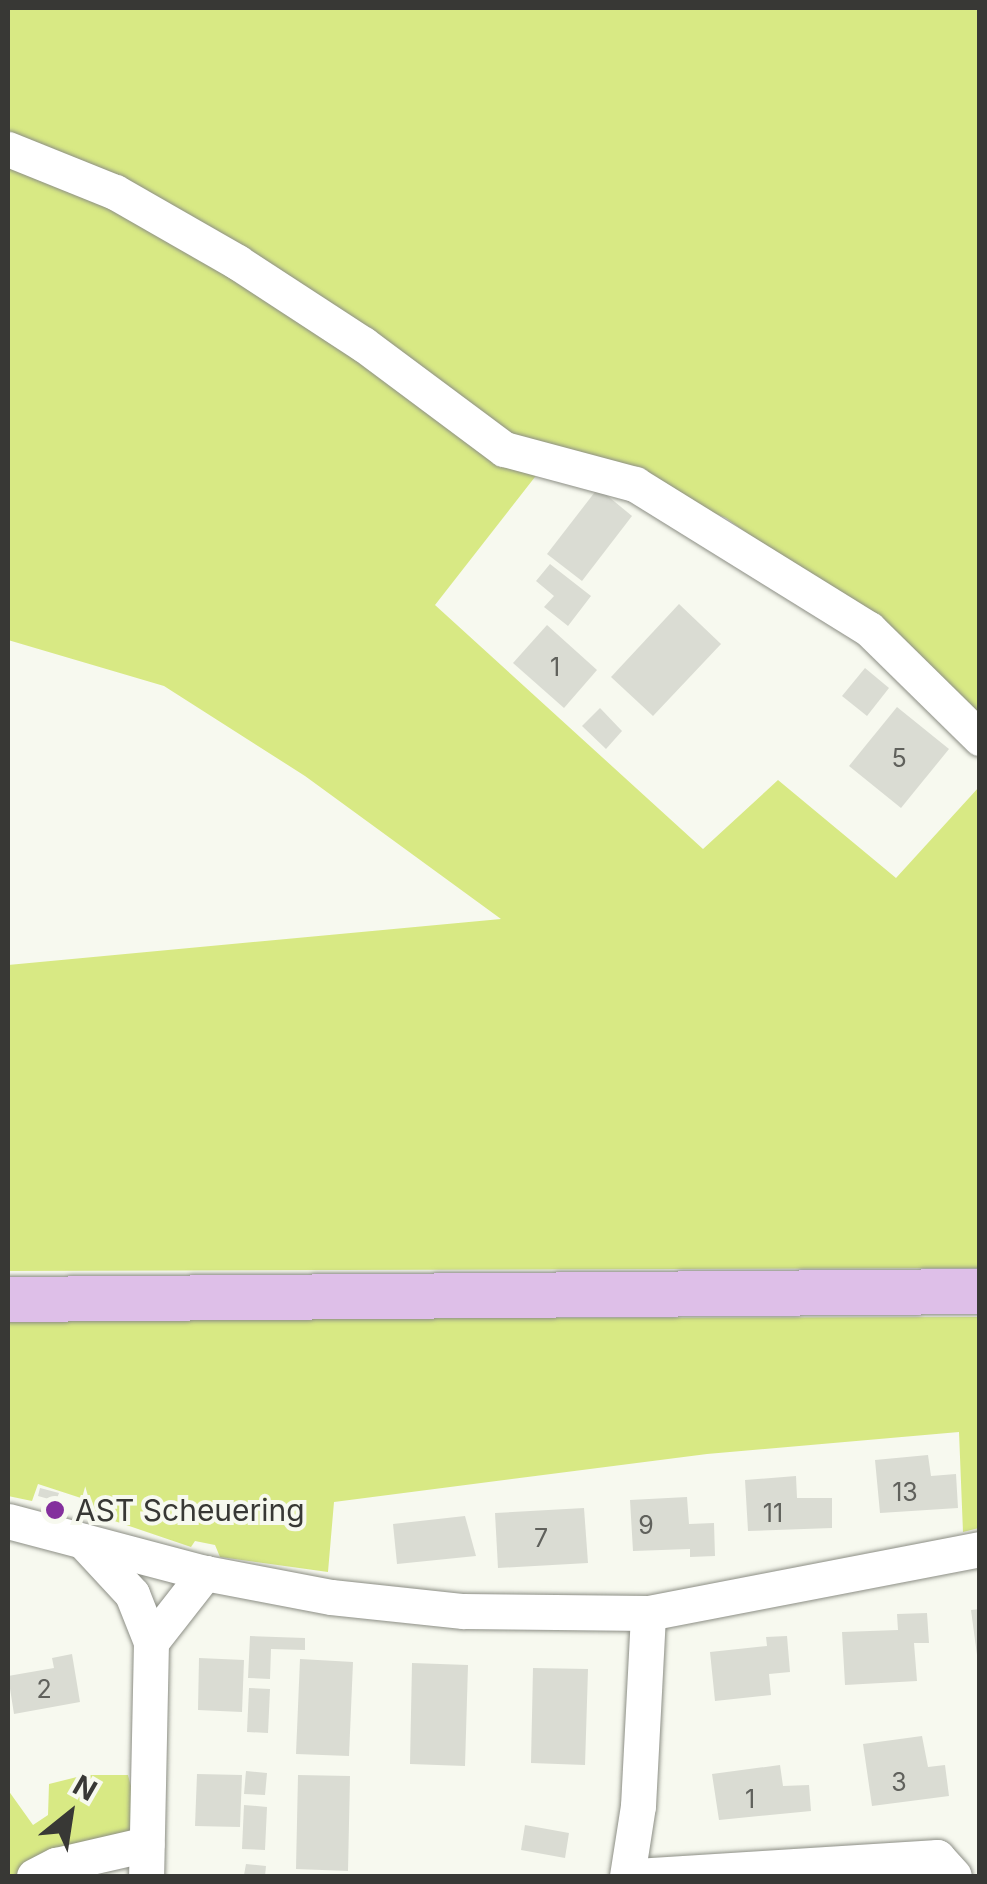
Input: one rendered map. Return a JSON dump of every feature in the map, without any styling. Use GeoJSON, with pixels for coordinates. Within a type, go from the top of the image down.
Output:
{"type":"FeatureCollection","features":[{"type":"Feature","properties":{"kind":"main road"},"geometry":{"type":"LineString","coordinates":[[8,1298],[980,1291]]}},
{"type":"Feature","properties":{"kind":"street"},"geometry":{"type":"LineString","coordinates":[[8,148],[115,192],[237,262],[363,344],[504,448],[635,484],[869,629],[980,738]]}},
{"type":"Feature","properties":{"kind":"street"},"geometry":{"type":"LineString","coordinates":[[8,1522],[205,1573],[331,1598],[462,1611],[648,1613],[980,1550]]}},
{"type":"Feature","properties":{"kind":"street"},"geometry":{"type":"LineString","coordinates":[[34,1876],[56,1865],[147,1860],[150,1642],[132,1594],[79,1538]]}},
{"type":"Feature","properties":{"kind":"street"},"geometry":{"type":"LineString","coordinates":[[150,1642],[205,1573]]}},
{"type":"Feature","properties":{"kind":"street"},"geometry":{"type":"LineString","coordinates":[[628,1876],[638,1806],[648,1613]]}},
{"type":"Feature","properties":{"kind":"street"},"geometry":{"type":"LineString","coordinates":[[636,1876],[937,1857],[954,1876]]}},
{"type":"Feature","properties":{"kind":"green space"},"geometry":{"type":"Polygon","coordinates":[[[8,8],[979,8],[979,730],[872,624],[726,518],[616,473],[549,459],[435,605],[703,849],[778,780],[896,878],[979,787],[979,1268],[8,1271],[8,965],[501,919],[305,776],[164,686],[8,640],[8,8]]]}},
{"type":"Feature","properties":{"kind":"green space"},"geometry":{"type":"Polygon","coordinates":[[[979,1317],[979,1528],[963,1532],[959,1432],[707,1454],[334,1502],[328,1572],[220,1557],[215,1545],[195,1541],[191,1547],[85,1511],[84,1499],[38,1484],[32,1501],[8,1496],[8,1319],[979,1317]]]}},
{"type":"Feature","properties":{"kind":"green space"},"geometry":{"type":"Polygon","coordinates":[[[85,1775],[128,1775],[136,1806],[128,1838],[34,1876],[8,1876],[8,1790],[33,1825],[48,1815],[49,1784],[85,1775]]]}},
{"type":"Feature","properties":{"kind":"building"},"geometry":{"type":"Polygon","coordinates":[[[598,488],[632,516],[582,581],[547,554],[598,488]]]}},
{"type":"Feature","properties":{"kind":"building"},"geometry":{"type":"Polygon","coordinates":[[[550,564],[591,596],[568,626],[544,607],[554,596],[536,581],[550,564]]]}},
{"type":"Feature","properties":{"kind":"building"},"geometry":{"type":"Polygon","coordinates":[[[679,604],[721,644],[653,716],[611,677],[679,604]]]}},
{"type":"Feature","properties":{"kind":"building"},"geometry":{"type":"Polygon","coordinates":[[[547,625],[597,670],[564,708],[513,663],[547,625]]]}},
{"type":"Feature","properties":{"kind":"building"},"geometry":{"type":"Polygon","coordinates":[[[865,668],[889,688],[867,716],[842,696],[865,668]]]}},
{"type":"Feature","properties":{"kind":"building"},"geometry":{"type":"Polygon","coordinates":[[[897,707],[949,749],[901,808],[849,766],[897,707]]]}},
{"type":"Feature","properties":{"kind":"building"},"geometry":{"type":"Polygon","coordinates":[[[600,708],[622,731],[606,749],[582,726],[600,708]]]}},
{"type":"Feature","properties":{"kind":"building"},"geometry":{"type":"Polygon","coordinates":[[[928,1455],[931,1476],[956,1474],[958,1508],[880,1513],[875,1460],[928,1455]]]}},
{"type":"Feature","properties":{"kind":"building"},"geometry":{"type":"Polygon","coordinates":[[[796,1476],[797,1498],[832,1498],[832,1528],[748,1531],[745,1480],[796,1476]]]}},
{"type":"Feature","properties":{"kind":"building"},"geometry":{"type":"Polygon","coordinates":[[[40,1488],[59,1493],[56,1501],[38,1496],[40,1488]]]}},
{"type":"Feature","properties":{"kind":"building"},"geometry":{"type":"Polygon","coordinates":[[[687,1497],[689,1524],[714,1523],[715,1556],[690,1557],[690,1549],[633,1551],[630,1500],[687,1497]]]}},
{"type":"Feature","properties":{"kind":"building"},"geometry":{"type":"Polygon","coordinates":[[[584,1508],[588,1563],[498,1568],[495,1513],[584,1508]]]}},
{"type":"Feature","properties":{"kind":"building"},"geometry":{"type":"Polygon","coordinates":[[[465,1516],[476,1556],[397,1564],[393,1524],[465,1516]]]}},
{"type":"Feature","properties":{"kind":"building"},"geometry":{"type":"Polygon","coordinates":[[[980,1609],[980,1655],[977,1655],[971,1610],[980,1609]]]}},
{"type":"Feature","properties":{"kind":"building"},"geometry":{"type":"Polygon","coordinates":[[[927,1613],[929,1643],[914,1643],[917,1681],[845,1685],[842,1632],[898,1630],[897,1614],[927,1613]]]}},
{"type":"Feature","properties":{"kind":"building"},"geometry":{"type":"Polygon","coordinates":[[[250,1636],[305,1638],[305,1650],[271,1649],[270,1679],[248,1678],[250,1636]]]}},
{"type":"Feature","properties":{"kind":"building"},"geometry":{"type":"Polygon","coordinates":[[[787,1636],[790,1672],[769,1674],[771,1695],[715,1701],[710,1652],[767,1646],[766,1637],[787,1636]]]}},
{"type":"Feature","properties":{"kind":"building"},"geometry":{"type":"Polygon","coordinates":[[[72,1654],[80,1702],[14,1714],[8,1676],[54,1668],[52,1658],[72,1654]]]}},
{"type":"Feature","properties":{"kind":"building"},"geometry":{"type":"Polygon","coordinates":[[[199,1658],[244,1660],[242,1712],[198,1710],[199,1658]]]}},
{"type":"Feature","properties":{"kind":"building"},"geometry":{"type":"Polygon","coordinates":[[[300,1659],[353,1662],[349,1756],[296,1754],[300,1659]]]}},
{"type":"Feature","properties":{"kind":"building"},"geometry":{"type":"Polygon","coordinates":[[[412,1663],[468,1665],[465,1766],[410,1764],[412,1663]]]}},
{"type":"Feature","properties":{"kind":"building"},"geometry":{"type":"Polygon","coordinates":[[[533,1668],[588,1669],[585,1765],[531,1763],[533,1668]]]}},
{"type":"Feature","properties":{"kind":"building"},"geometry":{"type":"Polygon","coordinates":[[[249,1688],[270,1689],[268,1733],[247,1732],[249,1688]]]}},
{"type":"Feature","properties":{"kind":"building"},"geometry":{"type":"Polygon","coordinates":[[[922,1736],[928,1767],[945,1765],[949,1796],[872,1806],[863,1744],[922,1736]]]}},
{"type":"Feature","properties":{"kind":"building"},"geometry":{"type":"Polygon","coordinates":[[[780,1765],[783,1786],[809,1785],[811,1811],[719,1820],[712,1774],[780,1765]]]}},
{"type":"Feature","properties":{"kind":"building"},"geometry":{"type":"Polygon","coordinates":[[[246,1771],[267,1773],[265,1795],[244,1794],[246,1771]]]}},
{"type":"Feature","properties":{"kind":"building"},"geometry":{"type":"Polygon","coordinates":[[[197,1774],[242,1775],[240,1827],[195,1826],[197,1774]]]}},
{"type":"Feature","properties":{"kind":"building"},"geometry":{"type":"Polygon","coordinates":[[[298,1775],[350,1776],[348,1871],[296,1869],[298,1775]]]}},
{"type":"Feature","properties":{"kind":"building"},"geometry":{"type":"Polygon","coordinates":[[[244,1805],[267,1807],[265,1850],[242,1849],[244,1805]]]}},
{"type":"Feature","properties":{"kind":"building"},"geometry":{"type":"Polygon","coordinates":[[[525,1825],[569,1833],[565,1858],[521,1850],[525,1825]]]}},
{"type":"Feature","properties":{"kind":"building"},"geometry":{"type":"Polygon","coordinates":[[[246,1864],[266,1866],[265,1876],[244,1875],[246,1864]]]}},
{"type":"Feature","properties":{"kind":"place","name":"AST Scheuering"},"geometry":{"type":"Point","coordinates":[55,1510]}}]}
